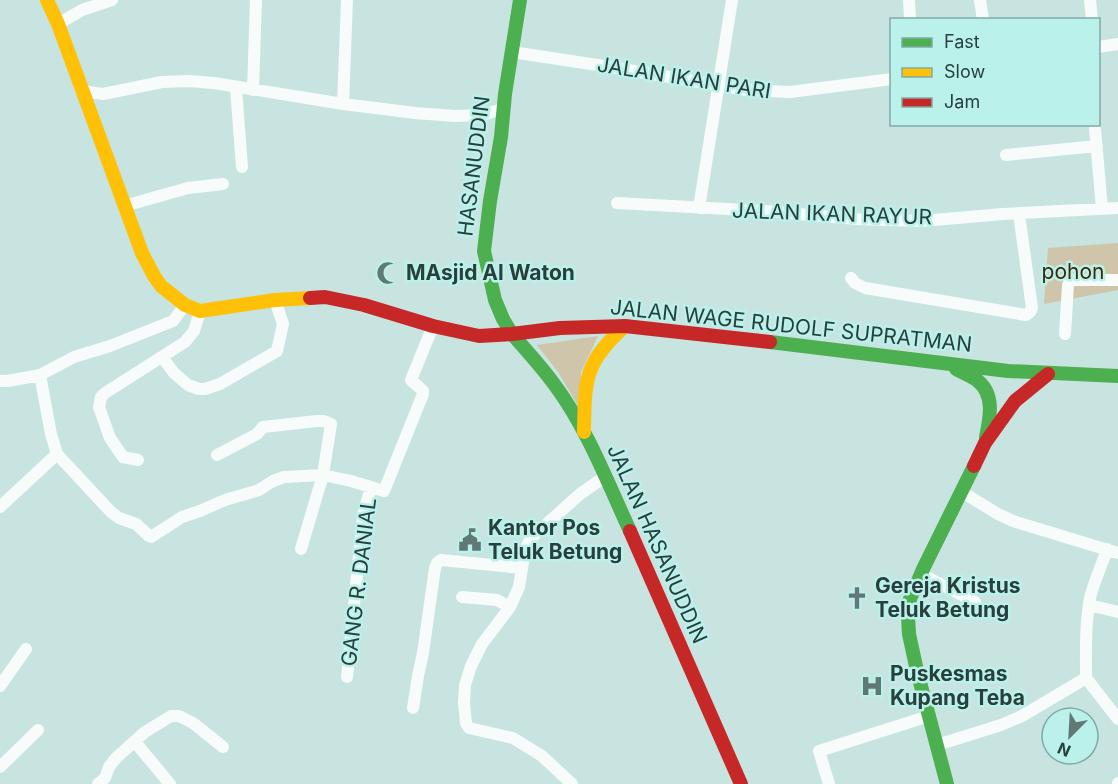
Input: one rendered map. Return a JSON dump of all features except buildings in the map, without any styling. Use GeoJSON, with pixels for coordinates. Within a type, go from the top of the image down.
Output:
{"type":"FeatureCollection","features":[{"type":"Feature","properties":{"kind":"main road","name":"JALAN WAGE RUDOLF SUPRATMAN"},"geometry":{"type":"LineString","coordinates":[[47,0],[58,24],[142,253],[154,276],[169,294],[185,305],[200,311],[275,300],[325,297],[364,305],[433,326],[479,336],[560,328],[625,326],[1008,371],[1118,376]]}},
{"type":"Feature","properties":{"kind":"main road","name":"HASANUDDIN"},"geometry":{"type":"LineString","coordinates":[[512,334],[495,300],[484,251],[520,0]]}},
{"type":"Feature","properties":{"kind":"main road"},"geometry":{"type":"LineString","coordinates":[[584,432],[585,390],[589,372],[596,356],[625,326]]}},
{"type":"Feature","properties":{"kind":"main road","name":"JALAN HASANUDDIN"},"geometry":{"type":"LineString","coordinates":[[512,334],[554,384],[584,432],[606,476],[741,784]]}},
{"type":"Feature","properties":{"kind":"main road"},"geometry":{"type":"LineString","coordinates":[[946,363],[978,382],[990,400],[985,443]]}},
{"type":"Feature","properties":{"kind":"main road"},"geometry":{"type":"LineString","coordinates":[[1008,371],[997,386],[998,392],[1015,401]]}},
{"type":"Feature","properties":{"kind":"main road","name":"JALAN WAGE RUDOLF SUPRATMAN"},"geometry":{"type":"LineString","coordinates":[[1091,375],[1118,371]]}},
{"type":"Feature","properties":{"kind":"main road"},"geometry":{"type":"LineString","coordinates":[[947,784],[916,671],[909,634],[910,599],[985,443],[1015,401],[1048,374]]}},
{"type":"Feature","properties":{"kind":"street"},"geometry":{"type":"LineString","coordinates":[[58,24],[82,10],[112,0]]}},
{"type":"Feature","properties":{"kind":"street"},"geometry":{"type":"LineString","coordinates":[[253,90],[256,0]]}},
{"type":"Feature","properties":{"kind":"street"},"geometry":{"type":"LineString","coordinates":[[343,104],[347,0]]}},
{"type":"Feature","properties":{"kind":"street"},"geometry":{"type":"LineString","coordinates":[[699,208],[732,0]]}},
{"type":"Feature","properties":{"kind":"street"},"geometry":{"type":"LineString","coordinates":[[909,0],[910,18]]}},
{"type":"Feature","properties":{"kind":"street"},"geometry":{"type":"LineString","coordinates":[[980,0],[982,18]]}},
{"type":"Feature","properties":{"kind":"street"},"geometry":{"type":"LineString","coordinates":[[1090,0],[1092,18]]}},
{"type":"Feature","properties":{"kind":"street"},"geometry":{"type":"LineString","coordinates":[[1100,47],[1118,44]]}},
{"type":"Feature","properties":{"kind":"street","name":"JALAN IKAN PARI"},"geometry":{"type":"LineString","coordinates":[[512,51],[747,90],[790,92],[890,80]]}},
{"type":"Feature","properties":{"kind":"street"},"geometry":{"type":"LineString","coordinates":[[82,91],[104,94],[162,82],[188,81],[214,83],[343,104],[455,116],[482,115],[503,109]]}},
{"type":"Feature","properties":{"kind":"street"},"geometry":{"type":"LineString","coordinates":[[236,88],[242,167]]}},
{"type":"Feature","properties":{"kind":"street"},"geometry":{"type":"LineString","coordinates":[[1095,129],[1102,209]]}},
{"type":"Feature","properties":{"kind":"street"},"geometry":{"type":"LineString","coordinates":[[1006,155],[1096,146]]}},
{"type":"Feature","properties":{"kind":"street"},"geometry":{"type":"LineString","coordinates":[[124,206],[188,188],[223,184]]}},
{"type":"Feature","properties":{"kind":"street","name":"JALAN IKAN RAYUR"},"geometry":{"type":"LineString","coordinates":[[617,203],[764,211],[856,219],[922,220],[1118,208]]}},
{"type":"Feature","properties":{"kind":"street"},"geometry":{"type":"LineString","coordinates":[[851,278],[865,288],[1026,315],[1032,308],[1019,214]]}},
{"type":"Feature","properties":{"kind":"street"},"geometry":{"type":"LineString","coordinates":[[1065,334],[1070,281],[1118,280]]}},
{"type":"Feature","properties":{"kind":"street"},"geometry":{"type":"LineString","coordinates":[[162,357],[174,373],[188,385],[199,389],[220,384],[277,351],[283,324],[275,300]]}},
{"type":"Feature","properties":{"kind":"street"},"geometry":{"type":"LineString","coordinates":[[0,381],[40,375],[74,357],[110,346],[173,321],[185,305]]}},
{"type":"Feature","properties":{"kind":"street"},"geometry":{"type":"LineString","coordinates":[[138,460],[125,458],[118,451],[110,438],[99,402],[105,393],[185,342],[194,331],[200,311]]}},
{"type":"Feature","properties":{"kind":"street","name":"GANG R. DANIAL"},"geometry":{"type":"LineString","coordinates":[[347,677],[363,515],[371,487],[384,491],[423,394],[423,391],[411,380],[433,326]]}},
{"type":"Feature","properties":{"kind":"street"},"geometry":{"type":"LineString","coordinates":[[40,375],[57,454],[111,512],[119,518],[136,524],[148,536],[154,535],[182,516],[259,490],[277,479],[323,475],[371,487]]}},
{"type":"Feature","properties":{"kind":"street"},"geometry":{"type":"LineString","coordinates":[[217,455],[257,434],[262,428],[324,421],[331,424],[323,475],[301,549]]}},
{"type":"Feature","properties":{"kind":"street"},"geometry":{"type":"LineString","coordinates":[[0,507],[57,454]]}},
{"type":"Feature","properties":{"kind":"street"},"geometry":{"type":"LineString","coordinates":[[572,784],[542,756],[513,738],[469,728],[466,723],[464,703],[465,685],[471,666],[482,645],[510,607],[519,586],[525,550],[531,538],[580,494],[606,476]]}},
{"type":"Feature","properties":{"kind":"street"},"geometry":{"type":"LineString","coordinates":[[962,492],[1013,521],[1113,551],[1094,585],[1089,605],[1085,639],[1086,678],[1118,719]]}},
{"type":"Feature","properties":{"kind":"street"},"geometry":{"type":"LineString","coordinates":[[413,708],[436,563],[441,561],[522,568]]}},
{"type":"Feature","properties":{"kind":"street"},"geometry":{"type":"LineString","coordinates":[[921,574],[975,602]]}},
{"type":"Feature","properties":{"kind":"street"},"geometry":{"type":"LineString","coordinates":[[462,597],[502,601],[510,607]]}},
{"type":"Feature","properties":{"kind":"street"},"geometry":{"type":"LineString","coordinates":[[1089,605],[1118,612]]}},
{"type":"Feature","properties":{"kind":"street"},"geometry":{"type":"LineString","coordinates":[[0,686],[26,649]]}},
{"type":"Feature","properties":{"kind":"street"},"geometry":{"type":"LineString","coordinates":[[937,745],[1022,716],[1086,678]]}},
{"type":"Feature","properties":{"kind":"street"},"geometry":{"type":"LineString","coordinates":[[104,782],[109,767],[116,758],[145,732],[171,716],[179,716],[193,723],[223,747]]}},
{"type":"Feature","properties":{"kind":"street"},"geometry":{"type":"LineString","coordinates":[[829,784],[819,751],[929,716]]}},
{"type":"Feature","properties":{"kind":"street"},"geometry":{"type":"LineString","coordinates":[[0,767],[38,730]]}},
{"type":"Feature","properties":{"kind":"street"},"geometry":{"type":"LineString","coordinates":[[135,742],[170,784]]}},
{"type":"Feature","properties":{"kind":"green space","name":"pohon"},"geometry":{"type":"Polygon","coordinates":[[[1118,243],[1118,290],[1044,304],[1048,248],[1118,243]]]}},
{"type":"Feature","properties":{"kind":"green space"},"geometry":{"type":"Polygon","coordinates":[[[598,336],[581,372],[580,409],[558,372],[537,345],[598,336]]]}},
{"type":"Feature","properties":{"kind":"traffic: fast"},"geometry":{"type":"LineString","coordinates":[[512,334],[495,300],[484,251],[520,0]]}},
{"type":"Feature","properties":{"kind":"traffic: fast"},"geometry":{"type":"LineString","coordinates":[[512,334],[549,377],[577,418],[630,531]]}},
{"type":"Feature","properties":{"kind":"traffic: fast"},"geometry":{"type":"LineString","coordinates":[[770,342],[1008,371],[1118,376]]}},
{"type":"Feature","properties":{"kind":"traffic: fast"},"geometry":{"type":"LineString","coordinates":[[956,369],[978,381],[987,393],[990,415],[986,437]]}},
{"type":"Feature","properties":{"kind":"traffic: fast"},"geometry":{"type":"LineString","coordinates":[[947,784],[917,671],[909,634],[908,616],[910,599],[924,567],[974,466]]}},
{"type":"Feature","properties":{"kind":"traffic: slow"},"geometry":{"type":"LineString","coordinates":[[47,0],[58,24],[142,253],[161,286],[185,305],[200,311],[275,300],[310,298]]}},
{"type":"Feature","properties":{"kind":"traffic: slow"},"geometry":{"type":"LineString","coordinates":[[584,432],[585,398],[589,373],[601,351],[625,326]]}},
{"type":"Feature","properties":{"kind":"traffic: jam"},"geometry":{"type":"LineString","coordinates":[[310,298],[325,297],[364,305],[433,326],[479,336],[560,328],[625,326],[770,342]]}},
{"type":"Feature","properties":{"kind":"traffic: jam"},"geometry":{"type":"LineString","coordinates":[[974,466],[985,443],[1015,401],[1048,374]]}},
{"type":"Feature","properties":{"kind":"traffic: jam"},"geometry":{"type":"LineString","coordinates":[[630,531],[741,784]]}},
{"type":"Feature","properties":{"kind":"place","name":"MAsjid Al Waton"},"geometry":{"type":"Point","coordinates":[388,273]}},
{"type":"Feature","properties":{"kind":"place","name":"Kantor Pos Teluk Betung"},"geometry":{"type":"Point","coordinates":[470,540]}},
{"type":"Feature","properties":{"kind":"place","name":"Gereja Kristus Teluk Betung"},"geometry":{"type":"Point","coordinates":[857,598]}},
{"type":"Feature","properties":{"kind":"place","name":"Puskesmas Kupang Teba"},"geometry":{"type":"Point","coordinates":[872,686]}}]}
